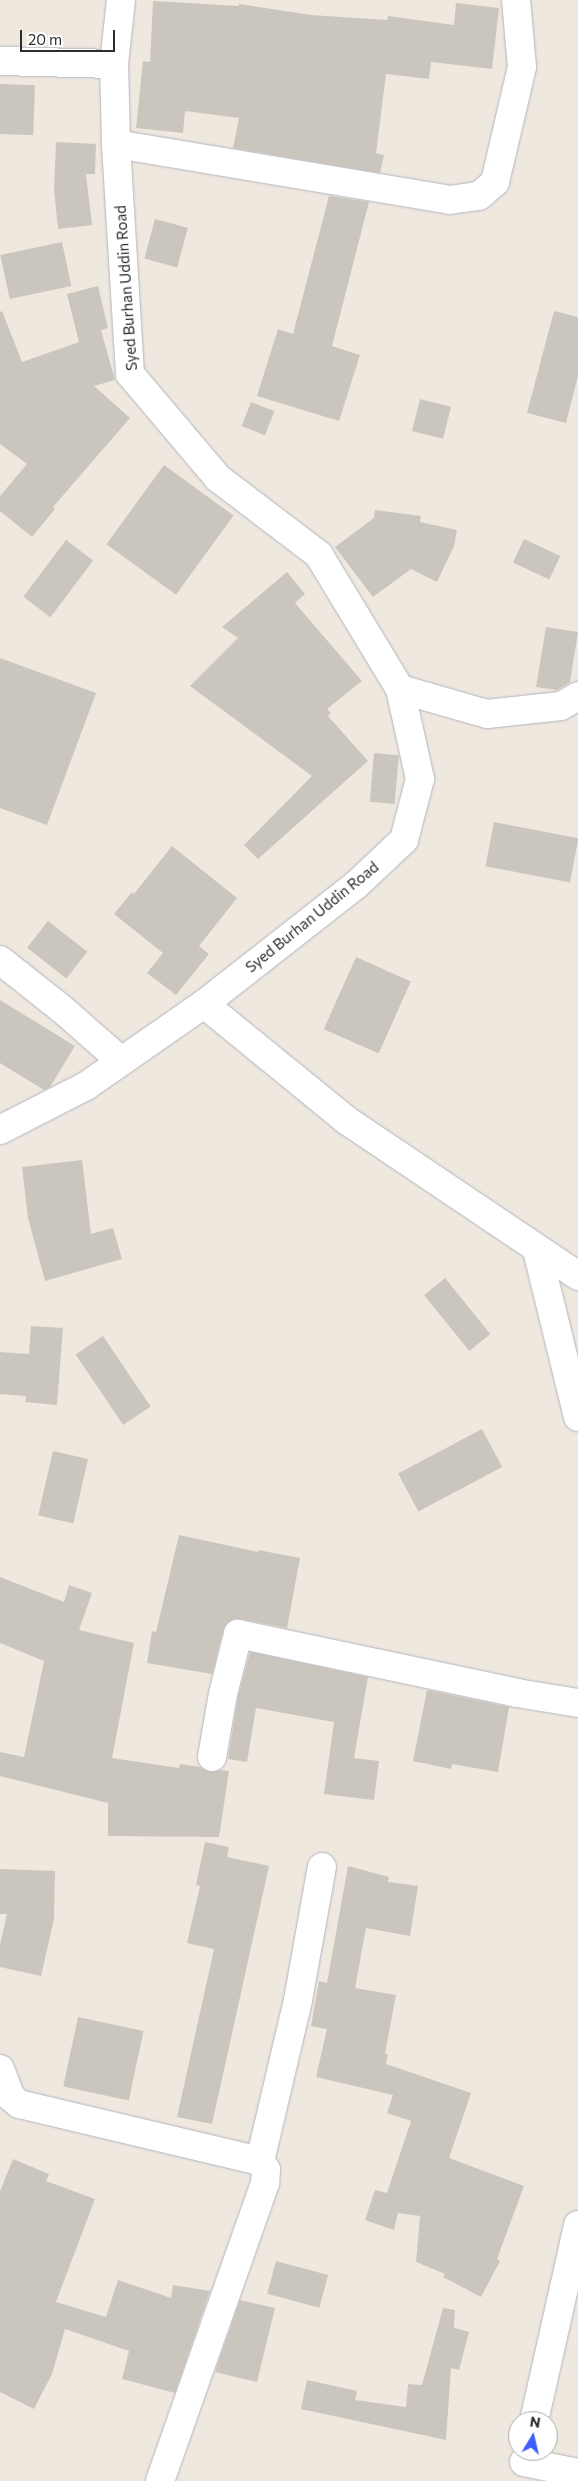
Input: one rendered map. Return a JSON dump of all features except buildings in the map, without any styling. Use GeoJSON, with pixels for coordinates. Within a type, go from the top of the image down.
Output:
{"type":"FeatureCollection","features":[{"type":"Feature","properties":{"kind":"street","name":"Syed Burhan Uddin Road"},"geometry":{"type":"LineString","coordinates":[[0,1130],[86,1086],[204,1004],[356,886],[404,840],[420,779],[400,689],[319,555],[218,478],[130,374],[116,144],[114,64],[121,0]]}},
{"type":"Feature","properties":{"kind":"street"},"geometry":{"type":"LineString","coordinates":[[116,144],[449,200],[479,196],[495,182],[522,67],[516,0]]}},
{"type":"Feature","properties":{"kind":"street"},"geometry":{"type":"LineString","coordinates":[[0,61],[114,64]]}},
{"type":"Feature","properties":{"kind":"street"},"geometry":{"type":"LineString","coordinates":[[400,689],[487,714],[561,706],[578,696]]}},
{"type":"Feature","properties":{"kind":"street"},"geometry":{"type":"LineString","coordinates":[[0,960],[63,1010],[121,1061]]}},
{"type":"Feature","properties":{"kind":"street"},"geometry":{"type":"LineString","coordinates":[[204,1004],[346,1120],[578,1276]]}},
{"type":"Feature","properties":{"kind":"street"},"geometry":{"type":"LineString","coordinates":[[537,1250],[578,1417]]}},
{"type":"Feature","properties":{"kind":"street"},"geometry":{"type":"LineString","coordinates":[[212,1758],[223,1694],[238,1634],[517,1693],[578,1703]]}},
{"type":"Feature","properties":{"kind":"street"},"geometry":{"type":"LineString","coordinates":[[260,2161],[298,2000],[322,1868]]}},
{"type":"Feature","properties":{"kind":"street"},"geometry":{"type":"LineString","coordinates":[[0,2069],[11,2097],[19,2104],[260,2161],[266,2170],[265,2183],[160,2481]]}},
{"type":"Feature","properties":{"kind":"street"},"geometry":{"type":"LineString","coordinates":[[536,2411],[575,2256],[578,2226]]}},
{"type":"Feature","properties":{"kind":"street"},"geometry":{"type":"LineString","coordinates":[[523,2465],[578,2473]]}}]}
